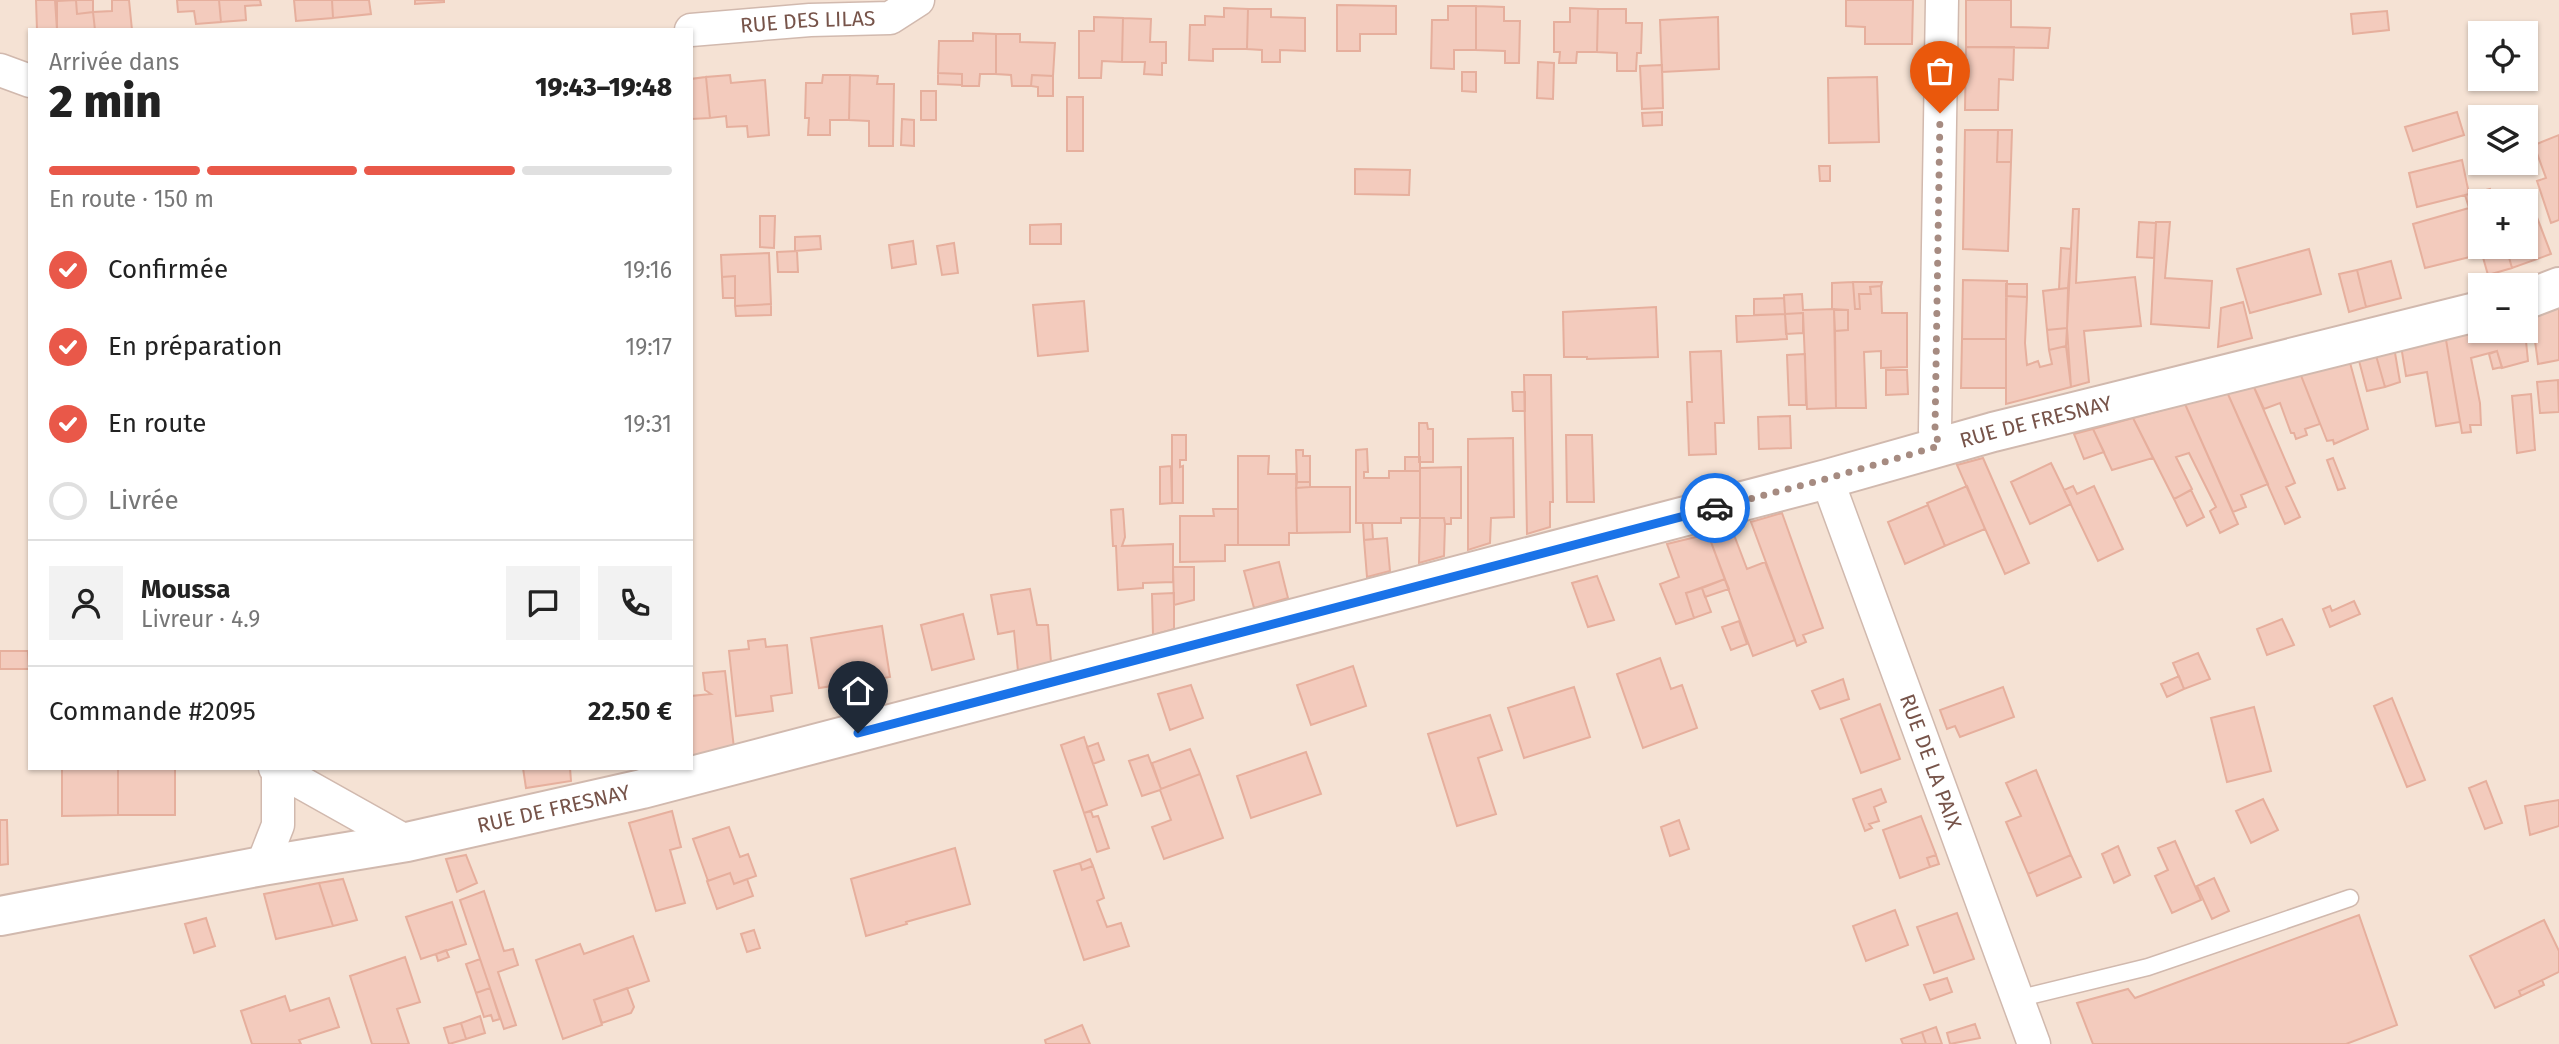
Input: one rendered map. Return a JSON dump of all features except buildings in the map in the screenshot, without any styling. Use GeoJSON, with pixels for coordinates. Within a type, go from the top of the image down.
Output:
{"type":"FeatureCollection","features":[{"type":"Feature","properties":{"kind":"street","name":"RUE DES LILAS"},"geometry":{"type":"LineString","coordinates":[[693,30],[810,20],[890,18],[918,0]]}},
{"type":"Feature","properties":{"kind":"street"},"geometry":{"type":"LineString","coordinates":[[1939,446],[1935,430],[1942,0]]}},
{"type":"Feature","properties":{"kind":"street"},"geometry":{"type":"LineString","coordinates":[[0,70],[28,80]]}},
{"type":"Feature","properties":{"kind":"street"},"geometry":{"type":"LineString","coordinates":[[2538,295],[2559,287]]}},
{"type":"Feature","properties":{"kind":"street","name":"RUE DE FRESNAY"},"geometry":{"type":"LineString","coordinates":[[0,916],[262,866],[407,842],[642,789],[1826,479],[1939,446],[2468,314]]}},
{"type":"Feature","properties":{"kind":"street","name":"RUE DE LA PAIX"},"geometry":{"type":"LineString","coordinates":[[1826,479],[2034,1044]]}},
{"type":"Feature","properties":{"kind":"street"},"geometry":{"type":"LineString","coordinates":[[277,770],[407,842]]}},
{"type":"Feature","properties":{"kind":"street"},"geometry":{"type":"LineString","coordinates":[[262,866],[278,825],[277,770]]}},
{"type":"Feature","properties":{"kind":"lane"},"geometry":{"type":"LineString","coordinates":[[2017,999],[2148,967],[2350,898]]}},
{"type":"Feature","properties":{"kind":"shaded area"},"geometry":{"type":"Polygon","coordinates":[[[0,0],[2559,0],[2559,1044],[0,1044],[0,0]]]}},
{"type":"Feature","properties":{"kind":"way so far"},"geometry":{"type":"LineString","coordinates":[[1715,508],[1939,446],[1935,430],[1940,113]]}},
{"type":"Feature","properties":{"kind":"route"},"geometry":{"type":"LineString","coordinates":[[858,733],[1715,508]]}}]}
